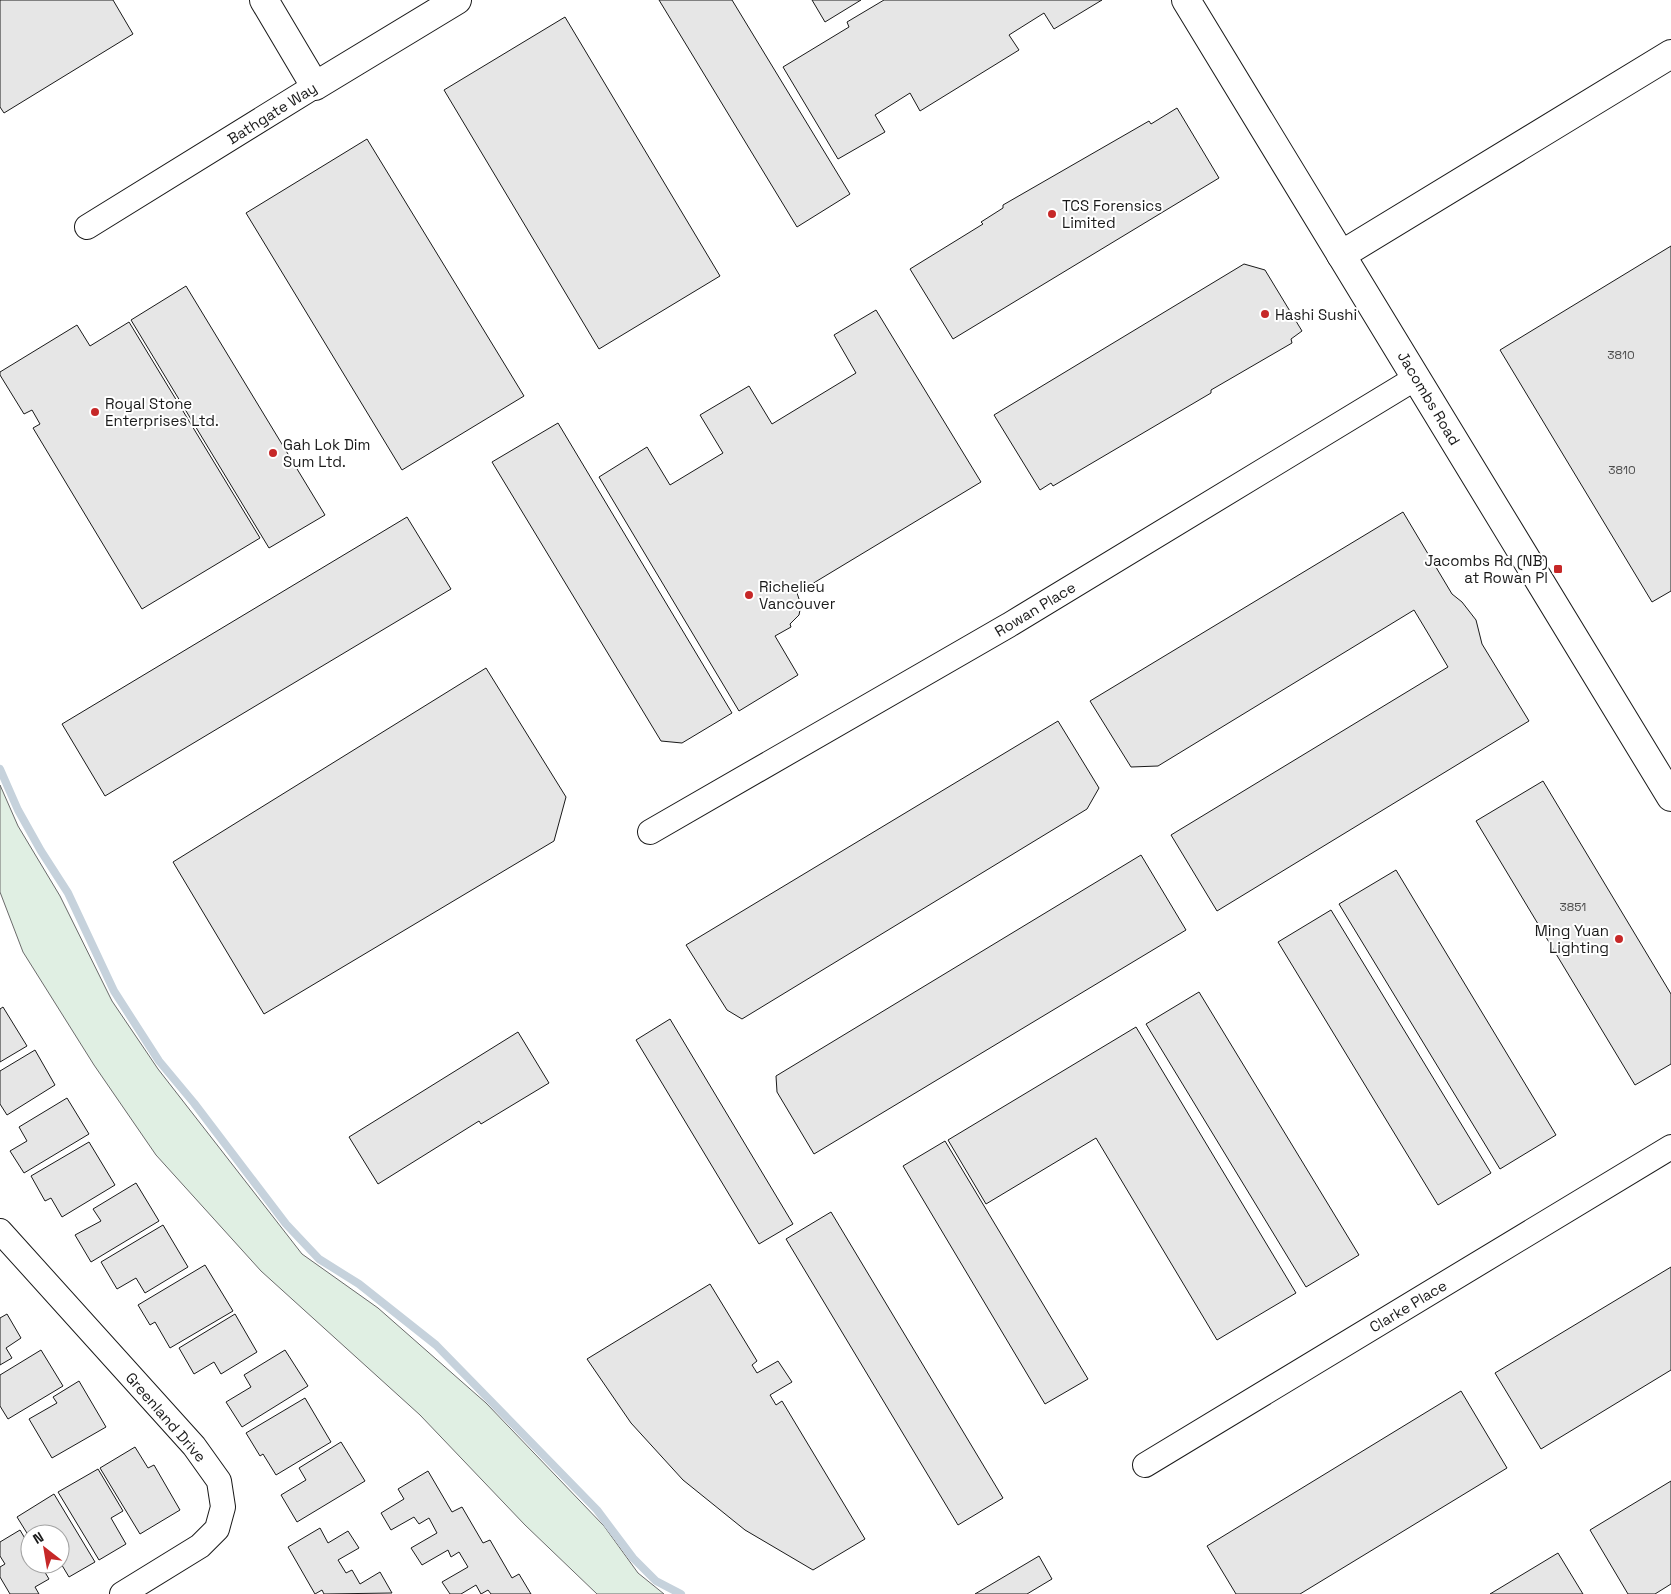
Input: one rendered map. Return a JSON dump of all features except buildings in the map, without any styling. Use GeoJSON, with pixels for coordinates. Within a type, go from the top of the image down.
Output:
{"type":"FeatureCollection","features":[{"type":"Feature","properties":{"kind":"main road"},"geometry":{"type":"LineString","coordinates":[[264,0],[315,86]]}},
{"type":"Feature","properties":{"kind":"main road","name":"Bathgate Way"},"geometry":{"type":"LineString","coordinates":[[315,86],[457,0]]}},
{"type":"Feature","properties":{"kind":"main road","name":"Jacombs Road"},"geometry":{"type":"LineString","coordinates":[[1186,0],[1671,797]]}},
{"type":"Feature","properties":{"kind":"main road"},"geometry":{"type":"LineString","coordinates":[[1341,256],[1671,54]]}},
{"type":"Feature","properties":{"kind":"street","name":"Bathgate Way"},"geometry":{"type":"LineString","coordinates":[[87,227],[315,86]]}},
{"type":"Feature","properties":{"kind":"street","name":"Rowan Place"},"geometry":{"type":"LineString","coordinates":[[650,832],[1009,625],[1416,378]]}},
{"type":"Feature","properties":{"kind":"street","name":"Clarke Place"},"geometry":{"type":"LineString","coordinates":[[1145,1465],[1671,1147]]}},
{"type":"Feature","properties":{"kind":"street","name":"Greenland Drive"},"geometry":{"type":"LineString","coordinates":[[0,1231],[194,1446],[219,1481],[223,1507],[217,1529],[200,1546],[122,1594]]}},
{"type":"Feature","properties":{"kind":"green space"},"geometry":{"type":"Polygon","coordinates":[[[0,785],[18,826],[60,896],[112,1001],[158,1069],[302,1254],[378,1308],[486,1403],[604,1526],[638,1573],[664,1594],[597,1594],[525,1525],[420,1415],[261,1271],[156,1155],[94,1065],[23,952],[0,892],[0,785]]]}},
{"type":"Feature","properties":{"kind":"waterway"},"geometry":{"type":"LineString","coordinates":[[0,769],[18,810],[68,893],[114,991],[159,1061],[194,1103],[286,1224],[319,1259],[359,1284],[436,1345],[597,1510],[633,1558],[656,1581],[681,1594]]}},
{"type":"Feature","properties":{"kind":"place","name":"TCS Forensics Limited"},"geometry":{"type":"Point","coordinates":[1052,214]}},
{"type":"Feature","properties":{"kind":"place","name":"Hashi Sushi"},"geometry":{"type":"Point","coordinates":[1265,314]}},
{"type":"Feature","properties":{"kind":"place","name":"Royal Stone Enterprises Ltd."},"geometry":{"type":"Point","coordinates":[95,412]}},
{"type":"Feature","properties":{"kind":"place","name":"Gah Lok Dim Sum Ltd."},"geometry":{"type":"Point","coordinates":[273,453]}},
{"type":"Feature","properties":{"kind":"place","name":"Jacombs Rd (NB) at Rowan Pl"},"geometry":{"type":"Point","coordinates":[1558,569]}},
{"type":"Feature","properties":{"kind":"place","name":"Richelieu Vancouver"},"geometry":{"type":"Point","coordinates":[749,595]}},
{"type":"Feature","properties":{"kind":"place","name":"Ming Yuan Lighting"},"geometry":{"type":"Point","coordinates":[1619,939]}}]}
